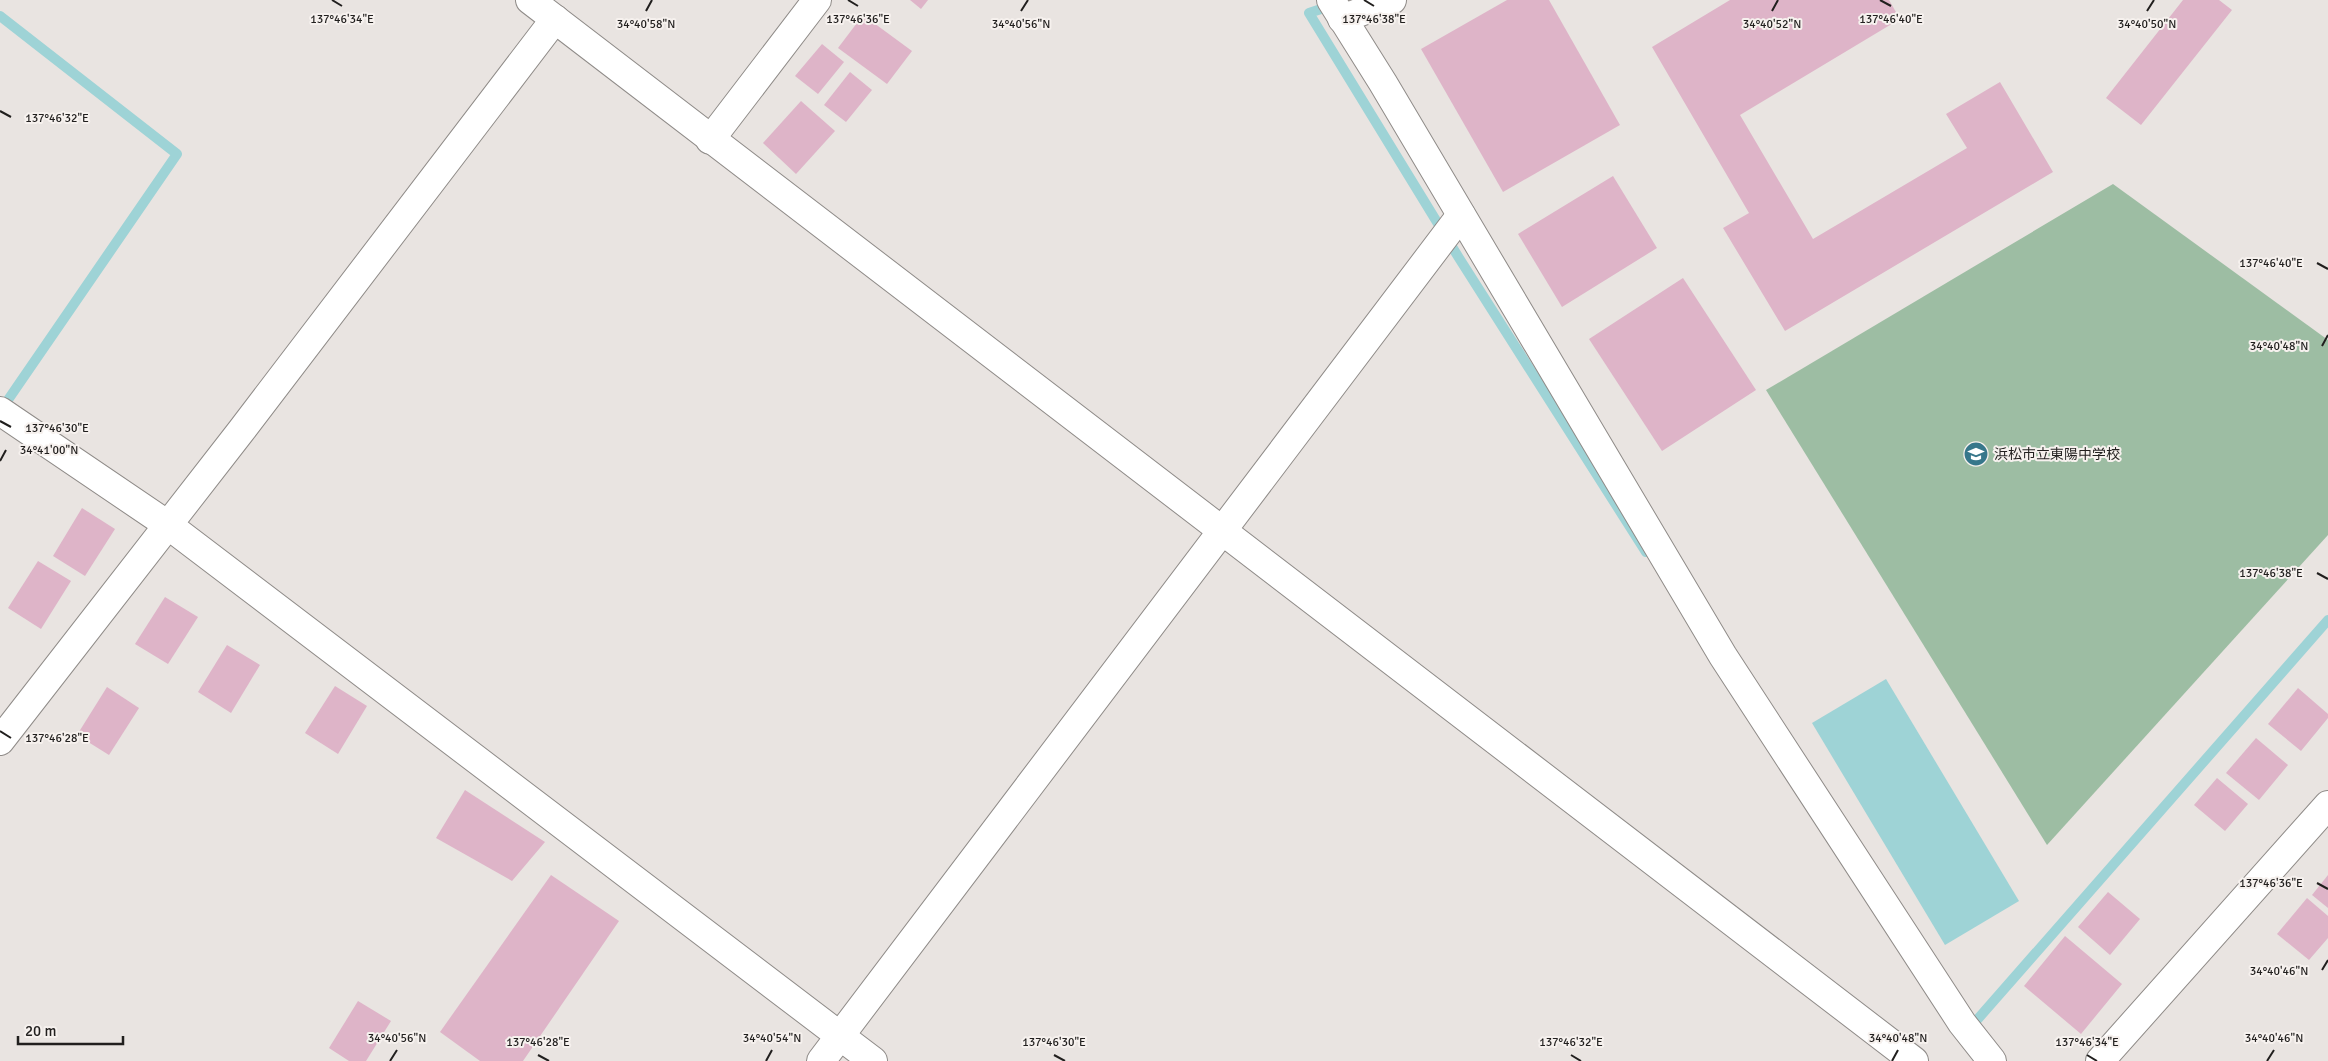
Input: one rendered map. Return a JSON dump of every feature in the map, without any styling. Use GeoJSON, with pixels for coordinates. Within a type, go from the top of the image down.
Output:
{"type":"FeatureCollection","features":[{"type":"Feature","properties":{"kind":"street"},"geometry":{"type":"LineString","coordinates":[[530,0],[710,140],[1223,530],[1914,1061]]}},
{"type":"Feature","properties":{"kind":"street"},"geometry":{"type":"LineString","coordinates":[[710,140],[817,0]]}},
{"type":"Feature","properties":{"kind":"street"},"geometry":{"type":"LineString","coordinates":[[1392,0],[1337,9],[1723,656],[1962,1024],[1992,1061]]}},
{"type":"Feature","properties":{"kind":"street"},"geometry":{"type":"LineString","coordinates":[[0,741],[555,20]]}},
{"type":"Feature","properties":{"kind":"street"},"geometry":{"type":"LineString","coordinates":[[821,1061],[1461,215]]}},
{"type":"Feature","properties":{"kind":"street"},"geometry":{"type":"LineString","coordinates":[[0,411],[168,525],[873,1061]]}},
{"type":"Feature","properties":{"kind":"street"},"geometry":{"type":"LineString","coordinates":[[2100,1061],[2328,805]]}},
{"type":"Feature","properties":{"kind":"green space"},"geometry":{"type":"Polygon","coordinates":[[[2113,184],[2328,340],[2328,535],[2047,845],[1766,390],[2113,184]]]}},
{"type":"Feature","properties":{"kind":"water"},"geometry":{"type":"Polygon","coordinates":[[[1886,679],[2019,901],[1945,945],[1812,723],[1886,679]]]}},
{"type":"Feature","properties":{"kind":"building"},"geometry":{"type":"Polygon","coordinates":[[[910,0],[928,0],[921,9],[910,0]]]}},
{"type":"Feature","properties":{"kind":"building"},"geometry":{"type":"Polygon","coordinates":[[[1507,0],[1549,0],[1620,125],[1503,192],[1421,49],[1507,0]]]}},
{"type":"Feature","properties":{"kind":"building"},"geometry":{"type":"Polygon","coordinates":[[[1730,0],[1889,0],[1900,19],[1740,115],[1813,239],[1967,148],[1946,114],[2000,82],[2053,172],[1785,331],[1723,228],[1749,213],[1652,47],[1730,0]]]}},
{"type":"Feature","properties":{"kind":"building"},"geometry":{"type":"Polygon","coordinates":[[[2183,0],[2219,0],[2232,10],[2141,125],[2106,98],[2183,0]]]}},
{"type":"Feature","properties":{"kind":"building"},"geometry":{"type":"Polygon","coordinates":[[[863,15],[912,51],[887,84],[838,48],[863,15]]]}},
{"type":"Feature","properties":{"kind":"building"},"geometry":{"type":"Polygon","coordinates":[[[822,44],[844,62],[818,94],[795,76],[822,44]]]}},
{"type":"Feature","properties":{"kind":"building"},"geometry":{"type":"Polygon","coordinates":[[[850,72],[872,90],[846,122],[824,105],[850,72]]]}},
{"type":"Feature","properties":{"kind":"building"},"geometry":{"type":"Polygon","coordinates":[[[801,101],[835,131],[796,174],[763,143],[801,101]]]}},
{"type":"Feature","properties":{"kind":"building"},"geometry":{"type":"Polygon","coordinates":[[[1613,176],[1657,248],[1562,307],[1518,234],[1613,176]]]}},
{"type":"Feature","properties":{"kind":"building"},"geometry":{"type":"Polygon","coordinates":[[[1683,278],[1756,390],[1662,451],[1589,339],[1683,278]]]}},
{"type":"Feature","properties":{"kind":"building"},"geometry":{"type":"Polygon","coordinates":[[[82,508],[115,529],[85,576],[53,556],[82,508]]]}},
{"type":"Feature","properties":{"kind":"building"},"geometry":{"type":"Polygon","coordinates":[[[38,561],[71,581],[41,629],[8,608],[38,561]]]}},
{"type":"Feature","properties":{"kind":"building"},"geometry":{"type":"Polygon","coordinates":[[[165,597],[198,617],[168,664],[135,644],[165,597]]]}},
{"type":"Feature","properties":{"kind":"building"},"geometry":{"type":"Polygon","coordinates":[[[227,645],[260,665],[231,713],[198,692],[227,645]]]}},
{"type":"Feature","properties":{"kind":"building"},"geometry":{"type":"Polygon","coordinates":[[[335,686],[367,706],[338,754],[305,733],[335,686]]]}},
{"type":"Feature","properties":{"kind":"building"},"geometry":{"type":"Polygon","coordinates":[[[107,687],[139,708],[109,755],[77,735],[107,687]]]}},
{"type":"Feature","properties":{"kind":"building"},"geometry":{"type":"Polygon","coordinates":[[[2298,688],[2328,714],[2328,718],[2301,751],[2268,724],[2298,688]]]}},
{"type":"Feature","properties":{"kind":"building"},"geometry":{"type":"Polygon","coordinates":[[[2256,738],[2288,765],[2259,800],[2226,773],[2256,738]]]}},
{"type":"Feature","properties":{"kind":"building"},"geometry":{"type":"Polygon","coordinates":[[[2217,778],[2248,804],[2225,831],[2194,805],[2217,778]]]}},
{"type":"Feature","properties":{"kind":"building"},"geometry":{"type":"Polygon","coordinates":[[[465,790],[545,842],[512,881],[436,838],[465,790]]]}},
{"type":"Feature","properties":{"kind":"building"},"geometry":{"type":"Polygon","coordinates":[[[551,875],[619,921],[523,1061],[480,1061],[440,1032],[551,875]]]}},
{"type":"Feature","properties":{"kind":"building"},"geometry":{"type":"Polygon","coordinates":[[[2328,875],[2328,908],[2312,895],[2328,875]]]}},
{"type":"Feature","properties":{"kind":"building"},"geometry":{"type":"Polygon","coordinates":[[[2108,892],[2140,919],[2110,955],[2078,927],[2108,892]]]}},
{"type":"Feature","properties":{"kind":"building"},"geometry":{"type":"Polygon","coordinates":[[[2307,898],[2328,916],[2328,938],[2309,960],[2277,934],[2307,898]]]}},
{"type":"Feature","properties":{"kind":"building"},"geometry":{"type":"Polygon","coordinates":[[[2065,936],[2122,984],[2081,1034],[2024,986],[2065,936]]]}},
{"type":"Feature","properties":{"kind":"building"},"geometry":{"type":"Polygon","coordinates":[[[358,1001],[391,1021],[366,1061],[349,1061],[329,1048],[358,1001]]]}},
{"type":"Feature","properties":{"kind":"waterway"},"geometry":{"type":"LineString","coordinates":[[1333,5],[1309,13],[1459,258],[1646,552]]}},
{"type":"Feature","properties":{"kind":"waterway"},"geometry":{"type":"LineString","coordinates":[[0,16],[177,154],[1,410]]}},
{"type":"Feature","properties":{"kind":"waterway"},"geometry":{"type":"LineString","coordinates":[[1969,1029],[2328,620]]}},
{"type":"Feature","properties":{"kind":"place","name":"浜松市立東陽中学校"},"geometry":{"type":"Point","coordinates":[1976,454]}}]}
